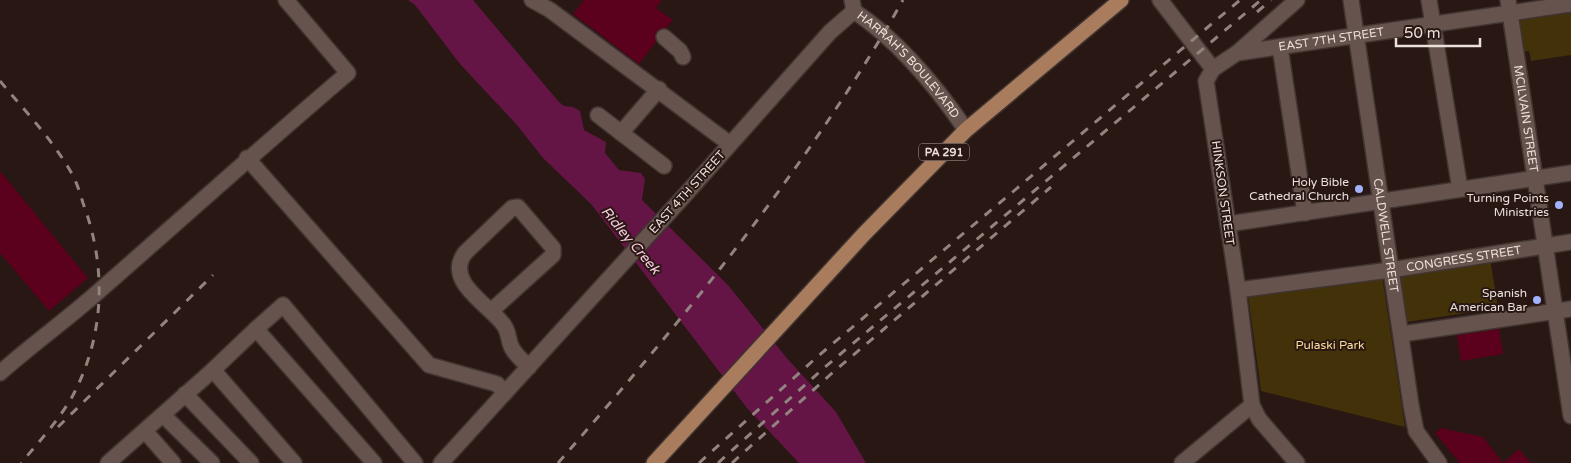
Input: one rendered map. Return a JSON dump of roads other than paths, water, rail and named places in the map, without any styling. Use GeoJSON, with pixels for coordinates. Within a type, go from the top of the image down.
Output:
{"type":"FeatureCollection","features":[{"type":"Feature","properties":{"kind":"main road","name":"PA 291"},"geometry":{"type":"LineString","coordinates":[[654,463],[864,234],[966,130],[1121,0]]}},
{"type":"Feature","properties":{"kind":"street"},"geometry":{"type":"LineString","coordinates":[[3,364],[88,300],[248,158],[348,74],[286,0]]}},
{"type":"Feature","properties":{"kind":"street"},"geometry":{"type":"LineString","coordinates":[[532,0],[554,5],[730,144]]}},
{"type":"Feature","properties":{"kind":"street"},"geometry":{"type":"LineString","coordinates":[[1160,0],[1213,69]]}},
{"type":"Feature","properties":{"kind":"street"},"geometry":{"type":"LineString","coordinates":[[1237,53],[1297,0]]}},
{"type":"Feature","properties":{"kind":"street","name":"CALDWELL STREET"},"geometry":{"type":"LineString","coordinates":[[1351,0],[1390,270],[1402,334],[1416,431],[1439,463]]}},
{"type":"Feature","properties":{"kind":"street"},"geometry":{"type":"LineString","coordinates":[[1429,0],[1460,189]]}},
{"type":"Feature","properties":{"kind":"street","name":"EAST 7TH STREET"},"geometry":{"type":"LineString","coordinates":[[1213,69],[1237,53],[1433,24],[1509,6],[1571,4]]}},
{"type":"Feature","properties":{"kind":"street","name":"HARRAH'S BOULEVARD"},"geometry":{"type":"LineString","coordinates":[[853,6],[874,24],[922,73],[949,105],[966,130]]}},
{"type":"Feature","properties":{"kind":"street","name":"EAST 4TH STREET"},"geometry":{"type":"LineString","coordinates":[[441,463],[609,280],[853,6]]}},
{"type":"Feature","properties":{"kind":"street","name":"MCILVAIN STREET"},"geometry":{"type":"LineString","coordinates":[[1509,6],[1546,246],[1564,310],[1571,416]]}},
{"type":"Feature","properties":{"kind":"street"},"geometry":{"type":"LineString","coordinates":[[664,37],[680,50],[682,58]]}},
{"type":"Feature","properties":{"kind":"street"},"geometry":{"type":"LineString","coordinates":[[1280,46],[1305,213]]}},
{"type":"Feature","properties":{"kind":"street","name":"HINKSON STREET"},"geometry":{"type":"LineString","coordinates":[[1213,69],[1206,81],[1238,290],[1252,405]]}},
{"type":"Feature","properties":{"kind":"street"},"geometry":{"type":"LineString","coordinates":[[622,133],[659,89]]}},
{"type":"Feature","properties":{"kind":"street"},"geometry":{"type":"LineString","coordinates":[[598,115],[664,166]]}},
{"type":"Feature","properties":{"kind":"street"},"geometry":{"type":"LineString","coordinates":[[248,158],[429,365],[497,384],[505,393]]}},
{"type":"Feature","properties":{"kind":"street"},"geometry":{"type":"LineString","coordinates":[[1228,224],[1571,173]]}},
{"type":"Feature","properties":{"kind":"street"},"geometry":{"type":"LineString","coordinates":[[491,311],[553,255],[553,248],[522,209],[518,207],[512,208],[459,261],[461,279],[505,327],[516,353],[529,366]]}},
{"type":"Feature","properties":{"kind":"street","name":"CONGRESS STREET"},"geometry":{"type":"LineString","coordinates":[[1238,290],[1390,270],[1571,242]]}},
{"type":"Feature","properties":{"kind":"street"},"geometry":{"type":"LineString","coordinates":[[108,463],[283,305],[416,463]]}},
{"type":"Feature","properties":{"kind":"street"},"geometry":{"type":"LineString","coordinates":[[1402,334],[1564,310]]}},
{"type":"Feature","properties":{"kind":"street"},"geometry":{"type":"LineString","coordinates":[[256,329],[374,463]]}},
{"type":"Feature","properties":{"kind":"street"},"geometry":{"type":"LineString","coordinates":[[213,370],[294,463]]}},
{"type":"Feature","properties":{"kind":"street"},"geometry":{"type":"LineString","coordinates":[[185,394],[251,463]]}},
{"type":"Feature","properties":{"kind":"street"},"geometry":{"type":"LineString","coordinates":[[1182,463],[1252,405],[1259,418],[1297,463]]}},
{"type":"Feature","properties":{"kind":"street"},"geometry":{"type":"LineString","coordinates":[[163,415],[212,463]]}},
{"type":"Feature","properties":{"kind":"street"},"geometry":{"type":"LineString","coordinates":[[145,431],[173,463]]}},
{"type":"Feature","properties":{"kind":"water","name":"Ridley Creek"},"geometry":{"type":"Polygon","coordinates":[[[408,0],[473,0],[559,102],[564,106],[573,107],[580,111],[584,130],[606,142],[605,153],[619,170],[641,173],[645,179],[642,200],[728,285],[785,356],[836,412],[866,463],[799,463],[747,408],[591,204],[543,158],[516,124],[460,64],[415,5],[408,0]]]}},
{"type":"Feature","properties":{"kind":"railway"},"geometry":{"type":"LineString","coordinates":[[558,463],[652,353],[742,240],[827,123],[903,0]]}},
{"type":"Feature","properties":{"kind":"railway"},"geometry":{"type":"LineString","coordinates":[[699,463],[817,357],[1240,0]]}},
{"type":"Feature","properties":{"kind":"railway"},"geometry":{"type":"LineString","coordinates":[[718,463],[825,367],[1261,0]]}},
{"type":"Feature","properties":{"kind":"railway"},"geometry":{"type":"LineString","coordinates":[[1257,12],[1271,0]]}},
{"type":"Feature","properties":{"kind":"railway"},"geometry":{"type":"LineString","coordinates":[[0,81],[47,138],[74,177],[91,227],[99,276],[96,326],[83,374],[61,414],[21,463]]}},
{"type":"Feature","properties":{"kind":"railway"},"geometry":{"type":"LineString","coordinates":[[732,463],[831,374],[1051,187]]}},
{"type":"Feature","properties":{"kind":"railway"},"geometry":{"type":"LineString","coordinates":[[58,427],[213,275]]}},
{"type":"Feature","properties":{"kind":"place","name":"Holy Bible Cathedral Church"},"geometry":{"type":"Point","coordinates":[1359,189]}},
{"type":"Feature","properties":{"kind":"place","name":"Turning Points Ministries"},"geometry":{"type":"Point","coordinates":[1559,205]}},
{"type":"Feature","properties":{"kind":"place","name":"Spanish American Bar"},"geometry":{"type":"Point","coordinates":[1537,300]}},
{"type":"Feature","properties":{"kind":"park label","name":"Pulaski Park"},"geometry":{"type":"Point","coordinates":[1330,345]}}]}
